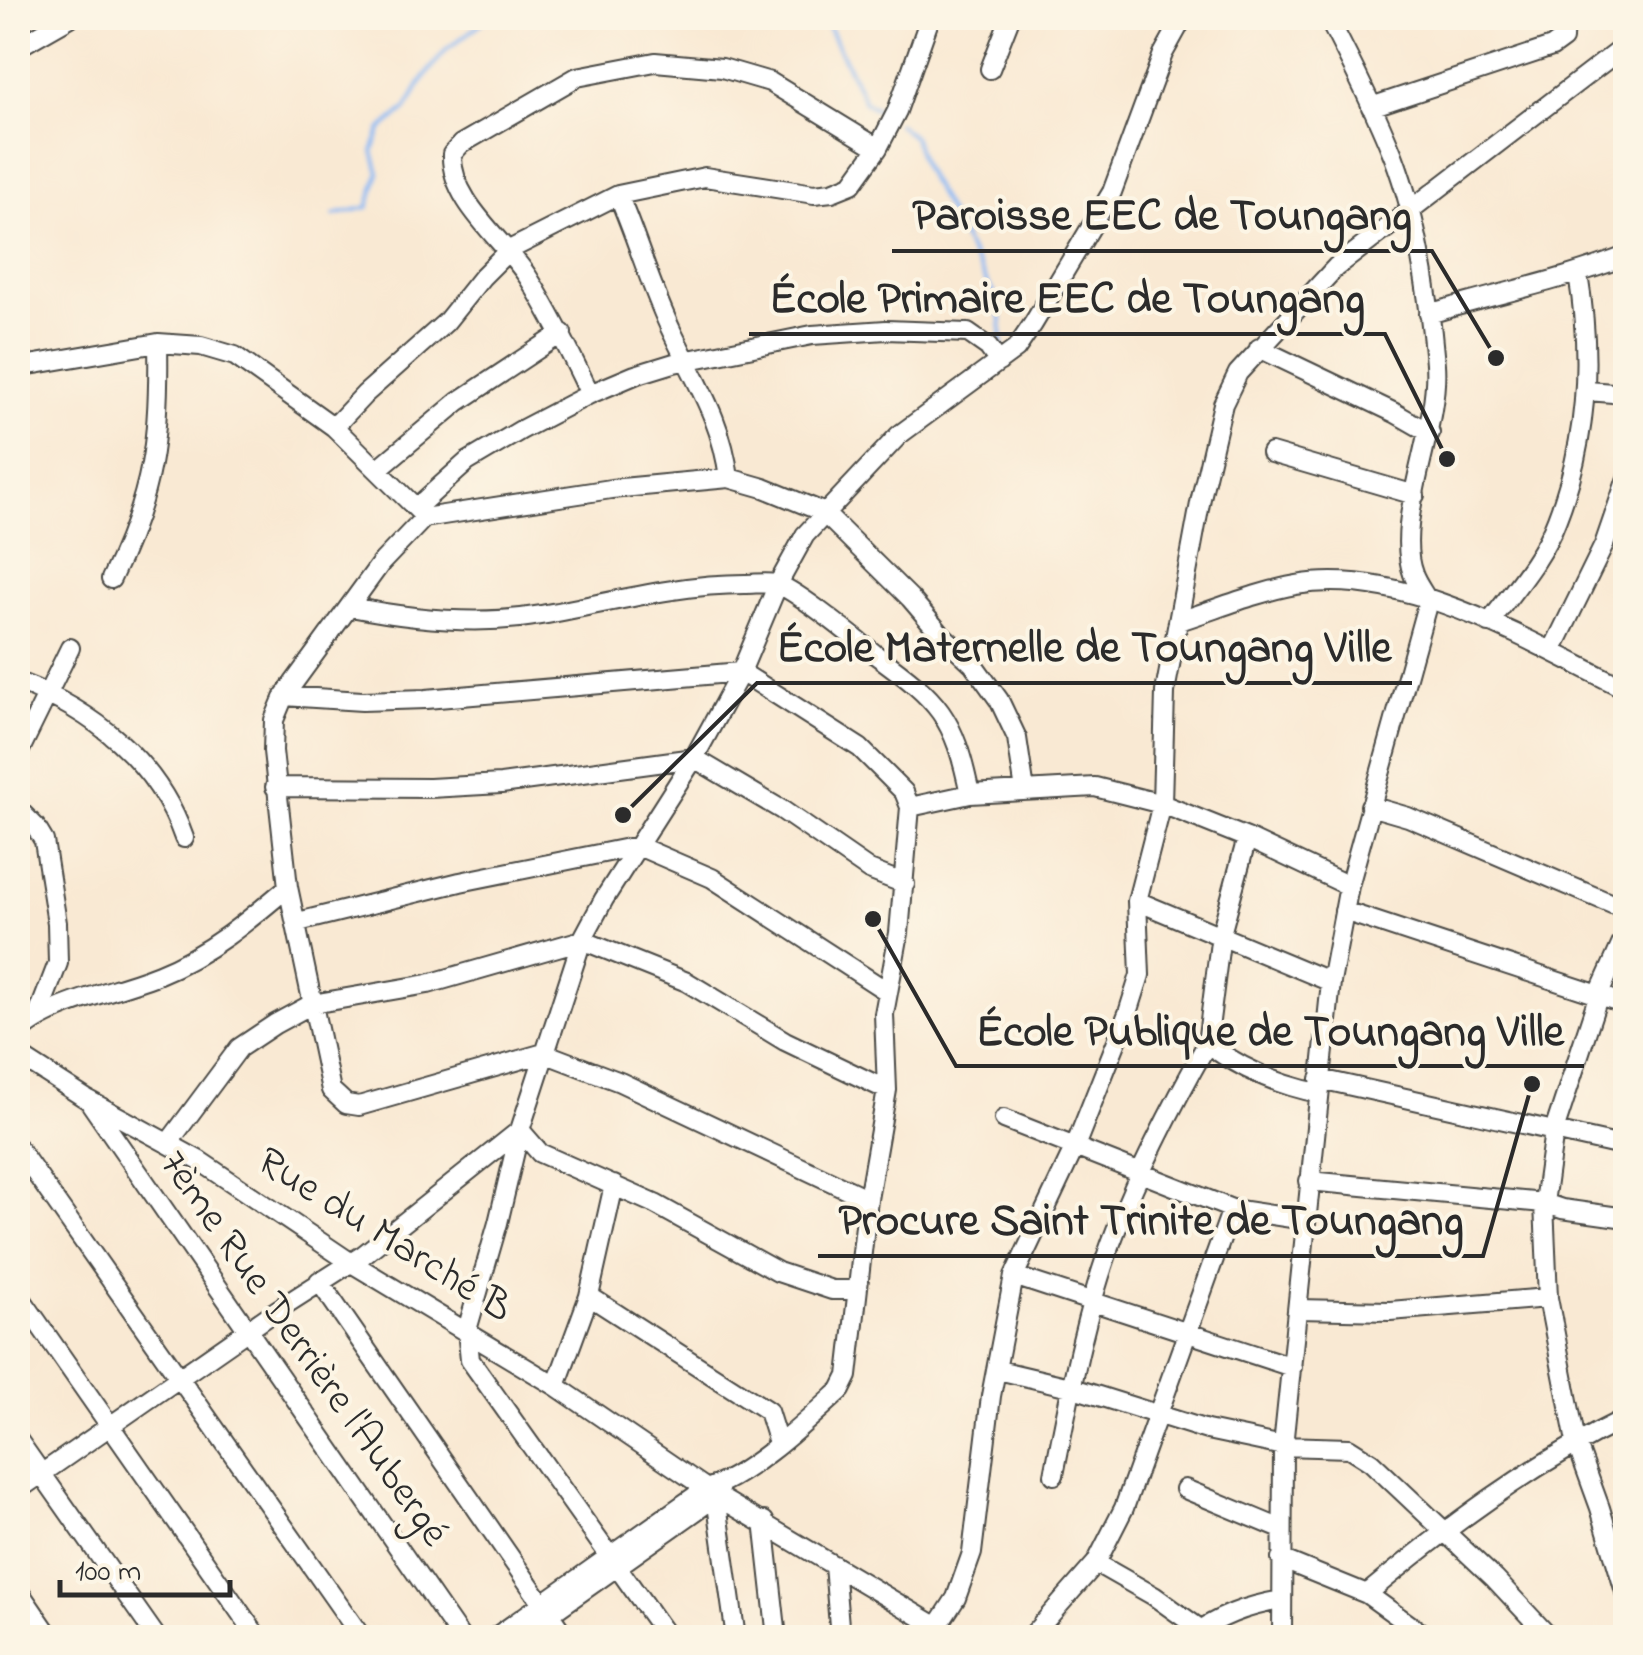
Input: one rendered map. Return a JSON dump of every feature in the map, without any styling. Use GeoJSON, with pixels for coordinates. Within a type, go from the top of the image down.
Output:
{"type":"FeatureCollection","features":[{"type":"Feature","properties":{"kind":"street"},"geometry":{"type":"LineString","coordinates":[[18,48],[69,18]]}},
{"type":"Feature","properties":{"kind":"street"},"geometry":{"type":"LineString","coordinates":[[334,427],[364,394],[446,322],[482,276],[509,250],[618,196],[704,177],[814,194],[852,184],[878,148],[897,111],[930,18]]}},
{"type":"Feature","properties":{"kind":"street"},"geometry":{"type":"LineString","coordinates":[[990,69],[1010,18]]}},
{"type":"Feature","properties":{"kind":"street"},"geometry":{"type":"LineString","coordinates":[[668,1638],[475,1369],[468,1352],[467,1330],[544,1053],[582,940],[694,758],[741,672],[778,584],[805,535],[899,435],[1016,349],[1112,192],[1164,54],[1182,18]]}},
{"type":"Feature","properties":{"kind":"street"},"geometry":{"type":"LineString","coordinates":[[1282,1638],[1282,1446],[1331,982],[1349,886],[1428,600],[1412,572],[1408,530],[1430,433],[1436,368],[1409,210],[1394,157],[1328,18]]}},
{"type":"Feature","properties":{"kind":"street"},"geometry":{"type":"LineString","coordinates":[[1371,107],[1552,47],[1563,39],[1564,18]]}},
{"type":"Feature","properties":{"kind":"street"},"geometry":{"type":"LineString","coordinates":[[933,1631],[956,1598],[972,1552],[990,1396],[1014,1276],[1074,1149],[1140,974],[1137,901],[1162,804],[1165,692],[1201,498],[1223,404],[1238,373],[1336,268],[1626,46]]}},
{"type":"Feature","properties":{"kind":"street"},"geometry":{"type":"LineString","coordinates":[[590,394],[562,334],[509,250],[480,218],[451,173],[452,154],[461,144],[577,77],[656,62],[722,68],[770,82],[878,148]]}},
{"type":"Feature","properties":{"kind":"street"},"geometry":{"type":"LineString","coordinates":[[618,196],[672,332],[690,362],[725,445],[730,478]]}},
{"type":"Feature","properties":{"kind":"street"},"geometry":{"type":"LineString","coordinates":[[1429,314],[1529,284],[1578,274],[1626,256]]}},
{"type":"Feature","properties":{"kind":"street"},"geometry":{"type":"LineString","coordinates":[[1489,623],[1557,522],[1572,470],[1587,391],[1588,348],[1578,274]]}},
{"type":"Feature","properties":{"kind":"street"},"geometry":{"type":"LineString","coordinates":[[868,1199],[620,1082],[544,1053],[352,1106],[340,1100],[332,1090],[288,887],[275,787],[274,720],[284,696],[381,562],[467,462],[590,394],[635,375],[812,335],[947,330],[968,333],[999,362]]}},
{"type":"Feature","properties":{"kind":"street"},"geometry":{"type":"LineString","coordinates":[[379,468],[458,402],[562,334]]}},
{"type":"Feature","properties":{"kind":"street"},"geometry":{"type":"LineString","coordinates":[[112,579],[145,501],[155,448],[158,343]]}},
{"type":"Feature","properties":{"kind":"street"},"geometry":{"type":"LineString","coordinates":[[18,367],[158,343],[201,346],[236,356],[334,427],[421,512]]}},
{"type":"Feature","properties":{"kind":"street"},"geometry":{"type":"LineString","coordinates":[[1259,348],[1430,433]]}},
{"type":"Feature","properties":{"kind":"street"},"geometry":{"type":"LineString","coordinates":[[1587,391],[1626,394]]}},
{"type":"Feature","properties":{"kind":"street"},"geometry":{"type":"LineString","coordinates":[[1271,453],[1416,495]]}},
{"type":"Feature","properties":{"kind":"street"},"geometry":{"type":"LineString","coordinates":[[421,512],[730,478],[823,512],[973,664],[1000,700],[1017,738],[1025,791]]}},
{"type":"Feature","properties":{"kind":"street"},"geometry":{"type":"LineString","coordinates":[[1552,651],[1586,588],[1626,481]]}},
{"type":"Feature","properties":{"kind":"street"},"geometry":{"type":"LineString","coordinates":[[1179,621],[1294,586],[1333,582],[1375,586],[1428,600],[1489,623],[1626,690]]}},
{"type":"Feature","properties":{"kind":"street"},"geometry":{"type":"LineString","coordinates":[[351,607],[390,614],[481,620],[540,615],[584,604],[714,584],[778,584],[932,699],[951,725],[970,794]]}},
{"type":"Feature","properties":{"kind":"street"},"geometry":{"type":"LineString","coordinates":[[18,754],[70,648]]}},
{"type":"Feature","properties":{"kind":"street"},"geometry":{"type":"LineString","coordinates":[[284,696],[362,701],[446,698],[741,672],[860,748],[904,792],[910,808],[905,884],[884,1014],[887,1090],[856,1290],[854,1344],[841,1390],[716,1492],[546,1608],[494,1638]]}},
{"type":"Feature","properties":{"kind":"street"},"geometry":{"type":"LineString","coordinates":[[18,682],[48,694],[112,734],[141,761],[172,806],[184,838]]}},
{"type":"Feature","properties":{"kind":"street"},"geometry":{"type":"LineString","coordinates":[[275,787],[430,788],[501,784],[694,758],[782,810],[869,870],[905,884]]}},
{"type":"Feature","properties":{"kind":"street"},"geometry":{"type":"LineString","coordinates":[[910,808],[970,794],[1095,787],[1162,804],[1349,886]]}},
{"type":"Feature","properties":{"kind":"street"},"geometry":{"type":"LineString","coordinates":[[1370,806],[1408,817],[1626,910]]}},
{"type":"Feature","properties":{"kind":"street"},"geometry":{"type":"LineString","coordinates":[[18,809],[44,841],[57,923],[58,963],[38,1015]]}},
{"type":"Feature","properties":{"kind":"street"},"geometry":{"type":"LineString","coordinates":[[1054,1475],[1070,1387],[1115,1232],[1171,1108],[1207,1044],[1221,934],[1247,838]]}},
{"type":"Feature","properties":{"kind":"street"},"geometry":{"type":"LineString","coordinates":[[298,922],[460,882],[638,846],[712,878],[888,992]]}},
{"type":"Feature","properties":{"kind":"street"},"geometry":{"type":"LineString","coordinates":[[19,1027],[38,1015],[104,995],[196,956],[232,933],[288,887]]}},
{"type":"Feature","properties":{"kind":"street"},"geometry":{"type":"LineString","coordinates":[[1137,901],[1331,982]]}},
{"type":"Feature","properties":{"kind":"street"},"geometry":{"type":"LineString","coordinates":[[1344,912],[1626,1004]]}},
{"type":"Feature","properties":{"kind":"street"},"geometry":{"type":"LineString","coordinates":[[1626,934],[1599,994],[1554,1131],[1544,1203],[1548,1298],[1576,1442],[1626,1595]]}},
{"type":"Feature","properties":{"kind":"street"},"geometry":{"type":"LineString","coordinates":[[169,1142],[239,1048],[312,1004],[412,987],[582,940],[687,982],[785,1041],[887,1090]]}},
{"type":"Feature","properties":{"kind":"street"},"geometry":{"type":"LineString","coordinates":[[1207,1044],[1253,1073],[1288,1087],[1320,1086],[1626,1148]]}},
{"type":"Feature","properties":{"kind":"street","name":"Rue du Marché B"},"geometry":{"type":"LineString","coordinates":[[18,1055],[88,1100],[169,1142],[350,1262],[467,1330],[716,1492],[913,1612],[933,1631],[956,1638]]}},
{"type":"Feature","properties":{"kind":"street","name":"7ème Rue Derrière l'Aubergé"},"geometry":{"type":"LineString","coordinates":[[88,1100],[461,1638]]}},
{"type":"Feature","properties":{"kind":"street"},"geometry":{"type":"LineString","coordinates":[[1004,1119],[1232,1209],[1305,1220]]}},
{"type":"Feature","properties":{"kind":"street"},"geometry":{"type":"LineString","coordinates":[[520,1130],[540,1153],[655,1204],[778,1272],[832,1290],[856,1290]]}},
{"type":"Feature","properties":{"kind":"street"},"geometry":{"type":"LineString","coordinates":[[18,1490],[372,1248],[520,1130]]}},
{"type":"Feature","properties":{"kind":"street"},"geometry":{"type":"LineString","coordinates":[[18,1148],[362,1638]]}},
{"type":"Feature","properties":{"kind":"street"},"geometry":{"type":"LineString","coordinates":[[1309,1181],[1544,1203],[1626,1218]]}},
{"type":"Feature","properties":{"kind":"street"},"geometry":{"type":"LineString","coordinates":[[556,1386],[589,1296],[614,1186]]}},
{"type":"Feature","properties":{"kind":"street"},"geometry":{"type":"LineString","coordinates":[[1030,1638],[1096,1563],[1124,1508],[1232,1209]]}},
{"type":"Feature","properties":{"kind":"street"},"geometry":{"type":"LineString","coordinates":[[1014,1276],[1292,1366]]}},
{"type":"Feature","properties":{"kind":"street"},"geometry":{"type":"LineString","coordinates":[[319,1281],[566,1638]]}},
{"type":"Feature","properties":{"kind":"street"},"geometry":{"type":"LineString","coordinates":[[18,1294],[258,1638]]}},
{"type":"Feature","properties":{"kind":"street"},"geometry":{"type":"LineString","coordinates":[[589,1296],[768,1411],[778,1443]]}},
{"type":"Feature","properties":{"kind":"street"},"geometry":{"type":"LineString","coordinates":[[1298,1309],[1390,1311],[1548,1298]]}},
{"type":"Feature","properties":{"kind":"street"},"geometry":{"type":"LineString","coordinates":[[998,1370],[1070,1387],[1207,1430],[1282,1446],[1349,1448],[1371,1462],[1495,1579],[1550,1638]]}},
{"type":"Feature","properties":{"kind":"street"},"geometry":{"type":"LineString","coordinates":[[1368,1594],[1442,1531],[1576,1442],[1626,1418]]}},
{"type":"Feature","properties":{"kind":"street"},"geometry":{"type":"LineString","coordinates":[[18,1440],[158,1638]]}},
{"type":"Feature","properties":{"kind":"street"},"geometry":{"type":"LineString","coordinates":[[1185,1489],[1281,1529]]}},
{"type":"Feature","properties":{"kind":"street"},"geometry":{"type":"LineString","coordinates":[[716,1492],[736,1638]]}},
{"type":"Feature","properties":{"kind":"street"},"geometry":{"type":"LineString","coordinates":[[764,1521],[776,1638]]}},
{"type":"Feature","properties":{"kind":"street"},"geometry":{"type":"LineString","coordinates":[[1281,1560],[1368,1594],[1428,1638]]}},
{"type":"Feature","properties":{"kind":"street"},"geometry":{"type":"LineString","coordinates":[[1096,1563],[1154,1596],[1194,1634],[1246,1606],[1282,1600]]}},
{"type":"Feature","properties":{"kind":"street"},"geometry":{"type":"LineString","coordinates":[[834,1565],[840,1638]]}},
{"type":"Feature","properties":{"kind":"street"},"geometry":{"type":"LineString","coordinates":[[18,1590],[51,1638]]}},
{"type":"Feature","properties":{"kind":"street"},"geometry":{"type":"LineString","coordinates":[[516,1638],[546,1608]]}},
{"type":"Feature","properties":{"kind":"waterway"},"geometry":{"type":"LineString","coordinates":[[334,215],[368,207],[379,173],[373,151],[381,130],[406,109],[447,49],[488,18]]}},
{"type":"Feature","properties":{"kind":"waterway"},"geometry":{"type":"LineString","coordinates":[[824,18],[865,102],[886,116]]}},
{"type":"Feature","properties":{"kind":"waterway"},"geometry":{"type":"LineString","coordinates":[[898,124],[914,138],[922,165],[993,293],[1001,319],[1002,350]]}},
{"type":"Feature","properties":{"kind":"place","name":"Paroisse EEC de Toungang"},"geometry":{"type":"Point","coordinates":[1496,358]}},
{"type":"Feature","properties":{"kind":"place","name":"École Primaire EEC de Toungang"},"geometry":{"type":"Point","coordinates":[1447,459]}},
{"type":"Feature","properties":{"kind":"place","name":"École Maternelle de Toungang Ville"},"geometry":{"type":"Point","coordinates":[623,815]}},
{"type":"Feature","properties":{"kind":"place","name":"École Publique de Toungang Ville"},"geometry":{"type":"Point","coordinates":[873,919]}},
{"type":"Feature","properties":{"kind":"place","name":"Procure Saint Trinite de Toungang"},"geometry":{"type":"Point","coordinates":[1532,1084]}}]}
